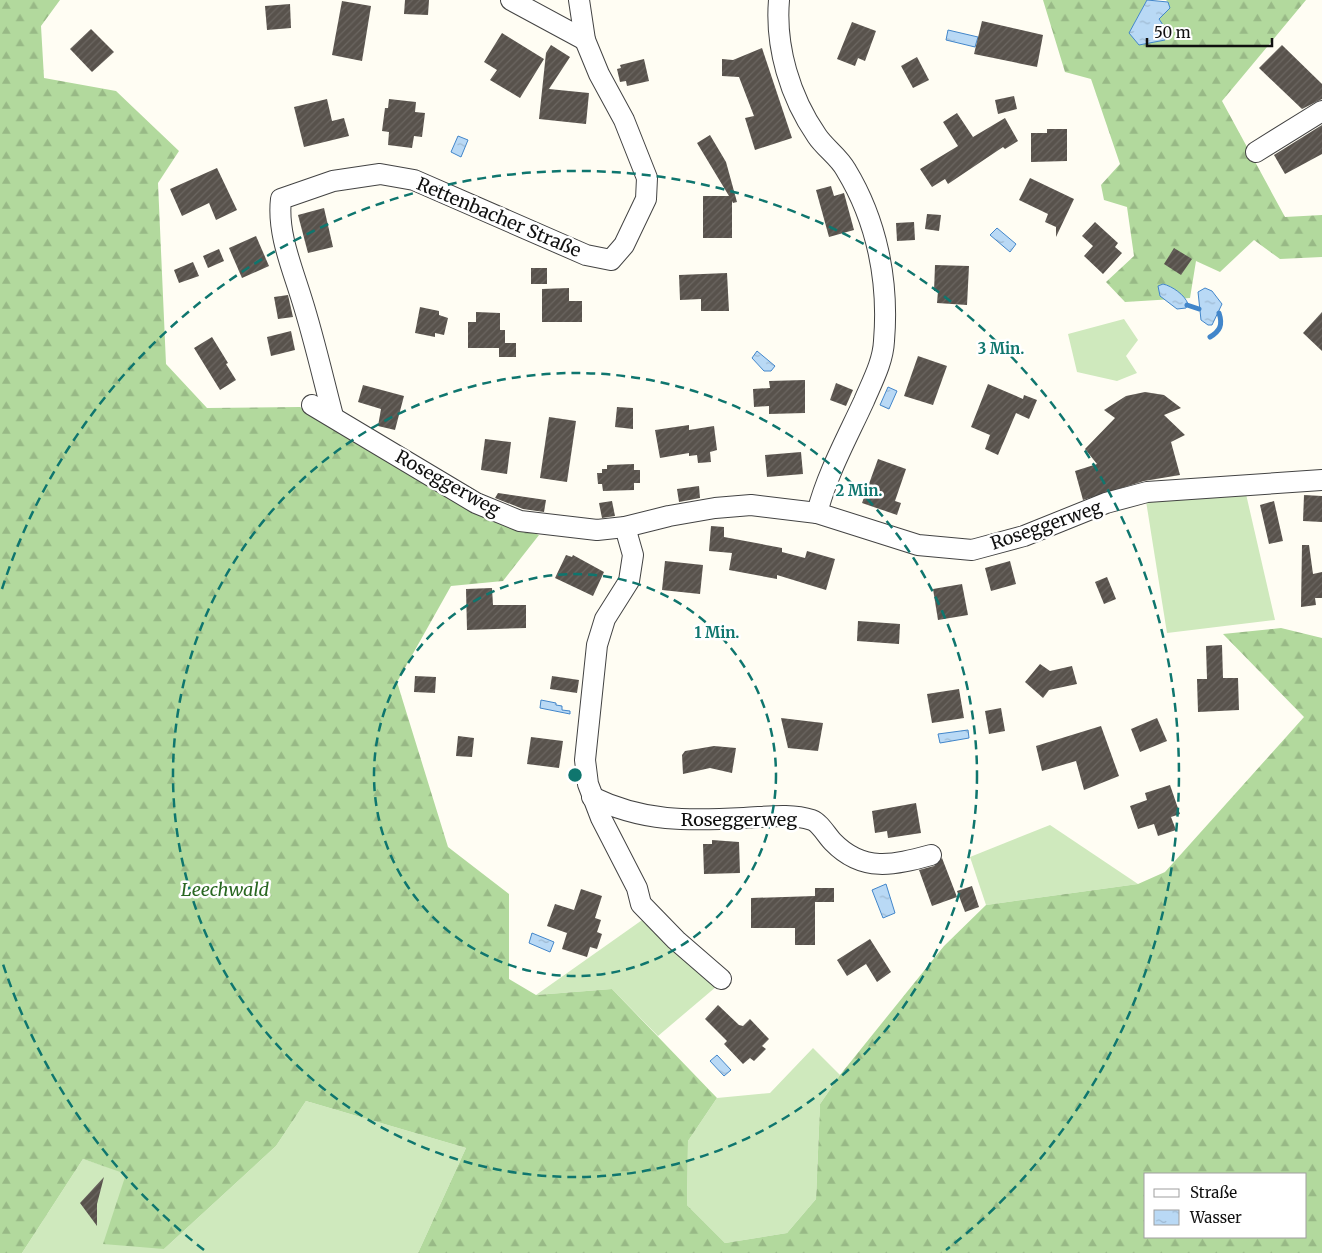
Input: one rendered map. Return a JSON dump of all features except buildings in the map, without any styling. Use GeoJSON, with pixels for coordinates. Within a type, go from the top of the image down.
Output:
{"type":"FeatureCollection","features":[{"type":"Feature","properties":{"kind":"street"},"geometry":{"type":"LineString","coordinates":[[512,0],[585,40]]}},
{"type":"Feature","properties":{"kind":"street","name":"Rettenbacher Straße"},"geometry":{"type":"LineString","coordinates":[[332,416],[302,300],[290,262],[280,214],[282,199],[333,181],[380,174],[414,180],[586,254],[611,260],[624,246],[646,199],[648,178],[624,120],[599,74],[585,40],[579,0]]}},
{"type":"Feature","properties":{"kind":"street"},"geometry":{"type":"LineString","coordinates":[[779,0],[779,39],[797,104],[818,137],[846,168],[865,206],[875,232],[882,268],[885,316],[884,343],[876,373],[823,491],[817,513]]}},
{"type":"Feature","properties":{"kind":"street"},"geometry":{"type":"LineString","coordinates":[[1256,152],[1322,111]]}},
{"type":"Feature","properties":{"kind":"street","name":"Roseggerweg"},"geometry":{"type":"LineString","coordinates":[[312,404],[476,503],[520,521],[597,530],[625,527],[669,516],[751,506],[817,513],[918,545],[972,550],[1024,536],[1106,504],[1147,492],[1322,480]]}},
{"type":"Feature","properties":{"kind":"street"},"geometry":{"type":"LineString","coordinates":[[625,527],[633,555],[629,581],[605,619],[597,645],[585,760],[592,797],[637,888],[641,904],[676,940],[721,979]]}},
{"type":"Feature","properties":{"kind":"street","name":"Roseggerweg"},"geometry":{"type":"LineString","coordinates":[[592,797],[616,809],[649,818],[791,816],[814,821],[846,855],[870,863],[896,865],[931,855]]}},
{"type":"Feature","properties":{"kind":"green space","name":"Leechwald"},"geometry":{"type":"Polygon","coordinates":[[[0,0],[60,0],[41,26],[44,78],[116,91],[179,151],[158,183],[166,364],[207,408],[300,407],[474,509],[539,535],[503,581],[451,586],[397,682],[448,847],[509,894],[509,979],[536,995],[612,989],[717,1098],[688,1141],[687,1205],[725,1243],[787,1233],[816,1199],[820,1104],[840,1075],[944,946],[986,905],[1138,884],[1165,872],[1304,717],[1223,634],[1281,628],[1322,638],[1322,1253],[418,1253],[466,1148],[306,1101],[276,1146],[164,1249],[103,1244],[126,1174],[83,1159],[22,1253],[0,1253],[0,0]]]}},
{"type":"Feature","properties":{"kind":"green space"},"geometry":{"type":"Polygon","coordinates":[[[1043,0],[1147,0],[1134,24],[1147,43],[1165,28],[1159,19],[1164,14],[1168,2],[1166,0],[1306,0],[1222,101],[1285,217],[1322,215],[1322,257],[1280,259],[1254,240],[1220,272],[1196,261],[1190,298],[1125,302],[1106,282],[1134,256],[1127,207],[1104,200],[1101,185],[1120,164],[1091,79],[1065,72],[1043,0]]]}},
{"type":"Feature","properties":{"kind":"green space"},"geometry":{"type":"Polygon","coordinates":[[[1124,319],[1138,340],[1126,356],[1137,373],[1117,381],[1077,372],[1068,334],[1124,319]]]}},
{"type":"Feature","properties":{"kind":"green space"},"geometry":{"type":"Polygon","coordinates":[[[1246,494],[1275,620],[1167,633],[1146,501],[1246,494]]]}},
{"type":"Feature","properties":{"kind":"green space"},"geometry":{"type":"Polygon","coordinates":[[[1050,825],[1138,884],[986,905],[970,857],[1050,825]]]}},
{"type":"Feature","properties":{"kind":"green space"},"geometry":{"type":"Polygon","coordinates":[[[645,918],[717,986],[658,1036],[612,989],[536,995],[645,918]]]}},
{"type":"Feature","properties":{"kind":"green space"},"geometry":{"type":"Polygon","coordinates":[[[813,1048],[840,1075],[820,1104],[816,1199],[787,1233],[725,1243],[687,1205],[688,1141],[717,1098],[770,1093],[813,1048]]]}},
{"type":"Feature","properties":{"kind":"green space"},"geometry":{"type":"Polygon","coordinates":[[[306,1101],[466,1148],[418,1253],[22,1253],[83,1159],[126,1173],[164,1249],[276,1146],[306,1101]]]}},
{"type":"Feature","properties":{"kind":"water"},"geometry":{"type":"Polygon","coordinates":[[[1147,0],[1168,2],[1170,8],[1159,19],[1165,28],[1165,40],[1139,45],[1129,33],[1147,0]]]}},
{"type":"Feature","properties":{"kind":"water"},"geometry":{"type":"Polygon","coordinates":[[[948,30],[978,37],[975,47],[946,40],[948,30]]]}},
{"type":"Feature","properties":{"kind":"water"},"geometry":{"type":"Polygon","coordinates":[[[458,136],[468,140],[461,157],[451,152],[458,136]]]}},
{"type":"Feature","properties":{"kind":"water"},"geometry":{"type":"Polygon","coordinates":[[[997,228],[1016,244],[1010,252],[990,235],[997,228]]]}},
{"type":"Feature","properties":{"kind":"water"},"geometry":{"type":"Polygon","coordinates":[[[1163,284],[1181,294],[1188,304],[1186,308],[1177,309],[1160,296],[1158,286],[1163,284]]]}},
{"type":"Feature","properties":{"kind":"water"},"geometry":{"type":"Polygon","coordinates":[[[1205,288],[1212,291],[1222,304],[1212,325],[1208,325],[1201,320],[1198,292],[1205,288]]]}},
{"type":"Feature","properties":{"kind":"water"},"geometry":{"type":"Polygon","coordinates":[[[757,351],[775,366],[771,371],[764,371],[752,358],[757,351]]]}},
{"type":"Feature","properties":{"kind":"water"},"geometry":{"type":"Polygon","coordinates":[[[888,387],[897,391],[889,409],[880,405],[888,387]]]}},
{"type":"Feature","properties":{"kind":"water"},"geometry":{"type":"Polygon","coordinates":[[[541,700],[556,703],[556,705],[562,706],[562,710],[570,711],[570,714],[540,708],[541,700]]]}},
{"type":"Feature","properties":{"kind":"water"},"geometry":{"type":"Polygon","coordinates":[[[968,730],[969,738],[940,743],[938,734],[968,730]]]}},
{"type":"Feature","properties":{"kind":"water"},"geometry":{"type":"Polygon","coordinates":[[[886,884],[895,913],[883,918],[872,890],[886,884]]]}},
{"type":"Feature","properties":{"kind":"water"},"geometry":{"type":"Polygon","coordinates":[[[532,933],[554,942],[550,952],[529,943],[532,933]]]}},
{"type":"Feature","properties":{"kind":"water"},"geometry":{"type":"Polygon","coordinates":[[[717,1055],[731,1070],[724,1076],[710,1061],[717,1055]]]}},
{"type":"Feature","properties":{"kind":"waterway"},"geometry":{"type":"LineString","coordinates":[[1187,305],[1199,309]]}},
{"type":"Feature","properties":{"kind":"waterway"},"geometry":{"type":"LineString","coordinates":[[1210,337],[1220,327],[1219,313]]}}]}
